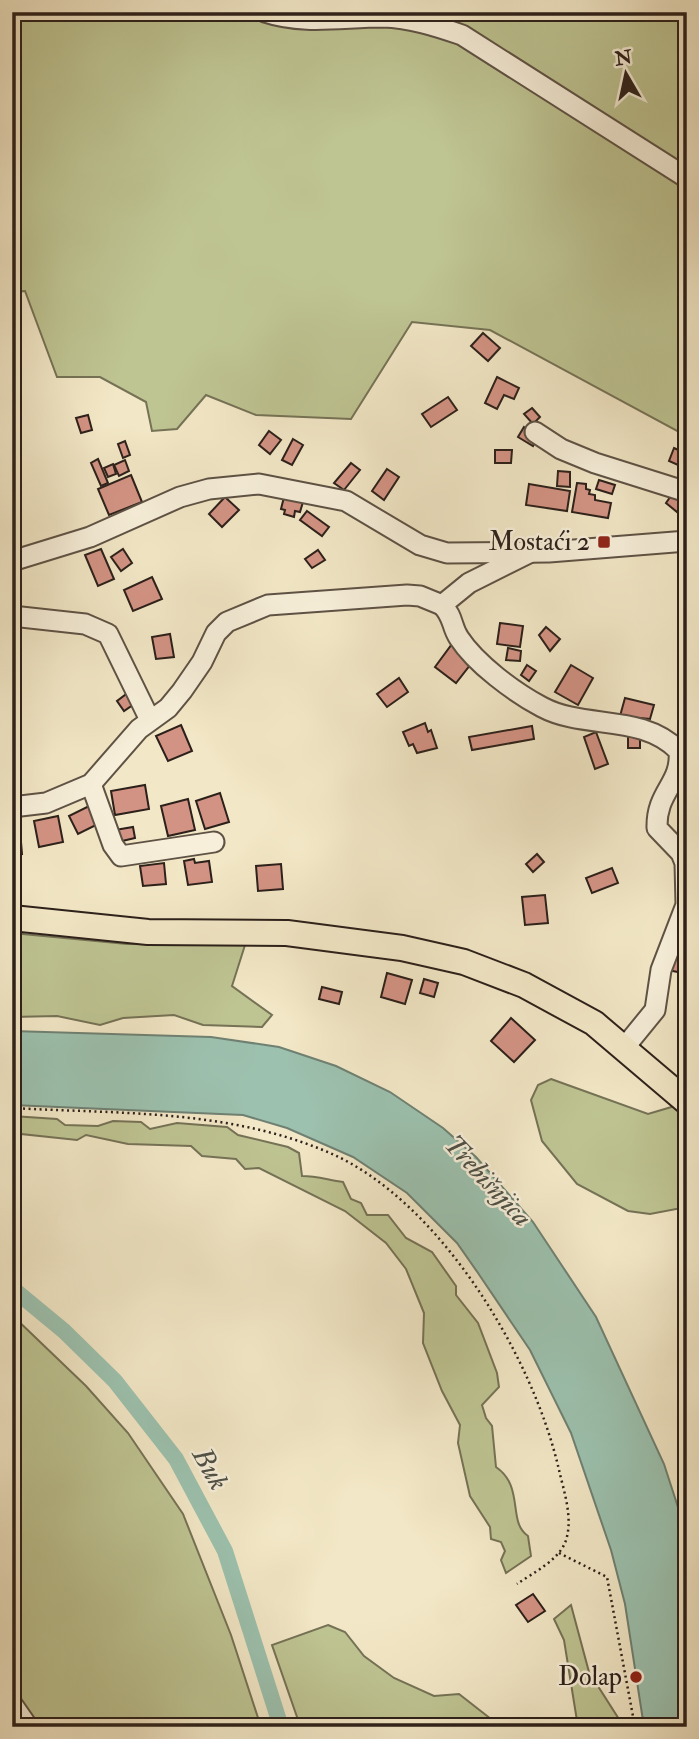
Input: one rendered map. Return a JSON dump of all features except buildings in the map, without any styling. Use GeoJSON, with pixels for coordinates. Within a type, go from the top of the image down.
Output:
{"type":"FeatureCollection","features":[{"type":"Feature","properties":{"kind":"main road"},"geometry":{"type":"LineString","coordinates":[[12,918],[148,932],[287,933],[402,948],[464,962],[524,985],[594,1023],[687,1102]]}},
{"type":"Feature","properties":{"kind":"street"},"geometry":{"type":"LineString","coordinates":[[264,12],[309,21],[386,17],[424,22],[462,35],[687,178]]}},
{"type":"Feature","properties":{"kind":"street"},"geometry":{"type":"LineString","coordinates":[[535,432],[561,449],[595,463],[687,492]]}},
{"type":"Feature","properties":{"kind":"street"},"geometry":{"type":"LineString","coordinates":[[12,561],[90,537],[180,497],[209,489],[259,484],[346,501],[420,545],[447,553],[531,552],[687,541]]}},
{"type":"Feature","properties":{"kind":"street"},"geometry":{"type":"LineString","coordinates":[[442,605],[468,583],[531,552]]}},
{"type":"Feature","properties":{"kind":"street"},"geometry":{"type":"LineString","coordinates":[[12,807],[46,803],[92,784],[150,720],[168,708],[194,676],[216,633],[227,622],[247,611],[288,603],[420,596],[442,605],[452,616],[457,635],[472,654],[505,684],[544,708],[638,727],[657,734],[679,751],[680,770],[662,795],[657,813],[657,828],[681,853],[685,863],[686,905],[661,970],[655,1010],[624,1048]]}},
{"type":"Feature","properties":{"kind":"street"},"geometry":{"type":"LineString","coordinates":[[12,616],[85,624],[108,634],[150,720]]}},
{"type":"Feature","properties":{"kind":"street"},"geometry":{"type":"LineString","coordinates":[[92,784],[113,845],[121,856],[214,842]]}},
{"type":"Feature","properties":{"kind":"street"},"geometry":{"type":"LineString","coordinates":[[12,1704],[28,1727]]}},
{"type":"Feature","properties":{"kind":"path"},"geometry":{"type":"LineString","coordinates":[[12,1108],[185,1117],[246,1124],[330,1153],[386,1186],[438,1236],[505,1334],[533,1387],[565,1497],[568,1533],[559,1553],[517,1584]]}},
{"type":"Feature","properties":{"kind":"path"},"geometry":{"type":"LineString","coordinates":[[559,1553],[607,1577],[635,1727]]}},
{"type":"Feature","properties":{"kind":"shaded area"},"geometry":{"type":"Polygon","coordinates":[[[12,12],[687,12],[687,420],[679,432],[490,330],[412,322],[351,419],[256,415],[206,395],[177,429],[152,431],[146,402],[100,377],[57,377],[25,291],[12,292],[12,12]]]}},
{"type":"Feature","properties":{"kind":"shaded area"},"geometry":{"type":"Polygon","coordinates":[[[12,933],[127,944],[245,945],[232,986],[272,1015],[262,1027],[203,1025],[174,1015],[123,1018],[100,1025],[57,1016],[12,1017],[12,933]]]}},
{"type":"Feature","properties":{"kind":"shaded area"},"geometry":{"type":"Polygon","coordinates":[[[551,1079],[648,1114],[675,1106],[687,1118],[687,1207],[650,1214],[628,1211],[577,1184],[542,1141],[531,1100],[538,1085],[551,1079]]]}},
{"type":"Feature","properties":{"kind":"shaded area"},"geometry":{"type":"Polygon","coordinates":[[[12,1116],[57,1119],[65,1125],[98,1126],[113,1121],[141,1122],[150,1129],[177,1123],[227,1127],[238,1135],[288,1147],[299,1153],[302,1176],[343,1182],[351,1199],[361,1203],[367,1215],[388,1215],[406,1238],[432,1252],[456,1286],[456,1295],[478,1323],[497,1373],[499,1387],[482,1405],[492,1426],[496,1467],[510,1484],[518,1522],[528,1536],[531,1556],[506,1573],[501,1560],[505,1551],[501,1542],[491,1539],[490,1527],[470,1496],[458,1443],[460,1425],[442,1391],[423,1343],[424,1313],[406,1269],[386,1243],[345,1211],[259,1168],[245,1169],[236,1159],[202,1156],[191,1146],[128,1144],[86,1135],[77,1140],[12,1133],[12,1116]]]}},
{"type":"Feature","properties":{"kind":"shaded area"},"geometry":{"type":"Polygon","coordinates":[[[12,1315],[86,1386],[128,1433],[183,1514],[231,1635],[261,1727],[12,1727],[12,1315]]]}},
{"type":"Feature","properties":{"kind":"shaded area"},"geometry":{"type":"Polygon","coordinates":[[[571,1605],[589,1672],[624,1727],[578,1727],[564,1640],[554,1619],[571,1605]]]}},
{"type":"Feature","properties":{"kind":"shaded area"},"geometry":{"type":"Polygon","coordinates":[[[328,1625],[345,1632],[364,1656],[394,1678],[434,1696],[459,1694],[491,1719],[493,1727],[292,1727],[297,1717],[272,1645],[328,1625]]]}},
{"type":"Feature","properties":{"kind":"water","name":"Trebišnjica"},"geometry":{"type":"Polygon","coordinates":[[[12,1031],[211,1037],[279,1047],[336,1066],[390,1092],[443,1128],[476,1157],[533,1222],[596,1317],[664,1464],[687,1535],[687,1727],[644,1727],[625,1604],[611,1550],[571,1433],[530,1350],[457,1243],[407,1193],[353,1157],[287,1128],[243,1115],[12,1105],[12,1031]]]}},
{"type":"Feature","properties":{"kind":"waterway","name":"Buk"},"geometry":{"type":"LineString","coordinates":[[12,1288],[64,1331],[115,1381],[176,1459],[225,1551],[281,1727]]}},
{"type":"Feature","properties":{"kind":"place","name":"Mostaći 2"},"geometry":{"type":"Point","coordinates":[604,542]}},
{"type":"Feature","properties":{"kind":"place","name":"Dolap"},"geometry":{"type":"Point","coordinates":[636,1677]}}]}
